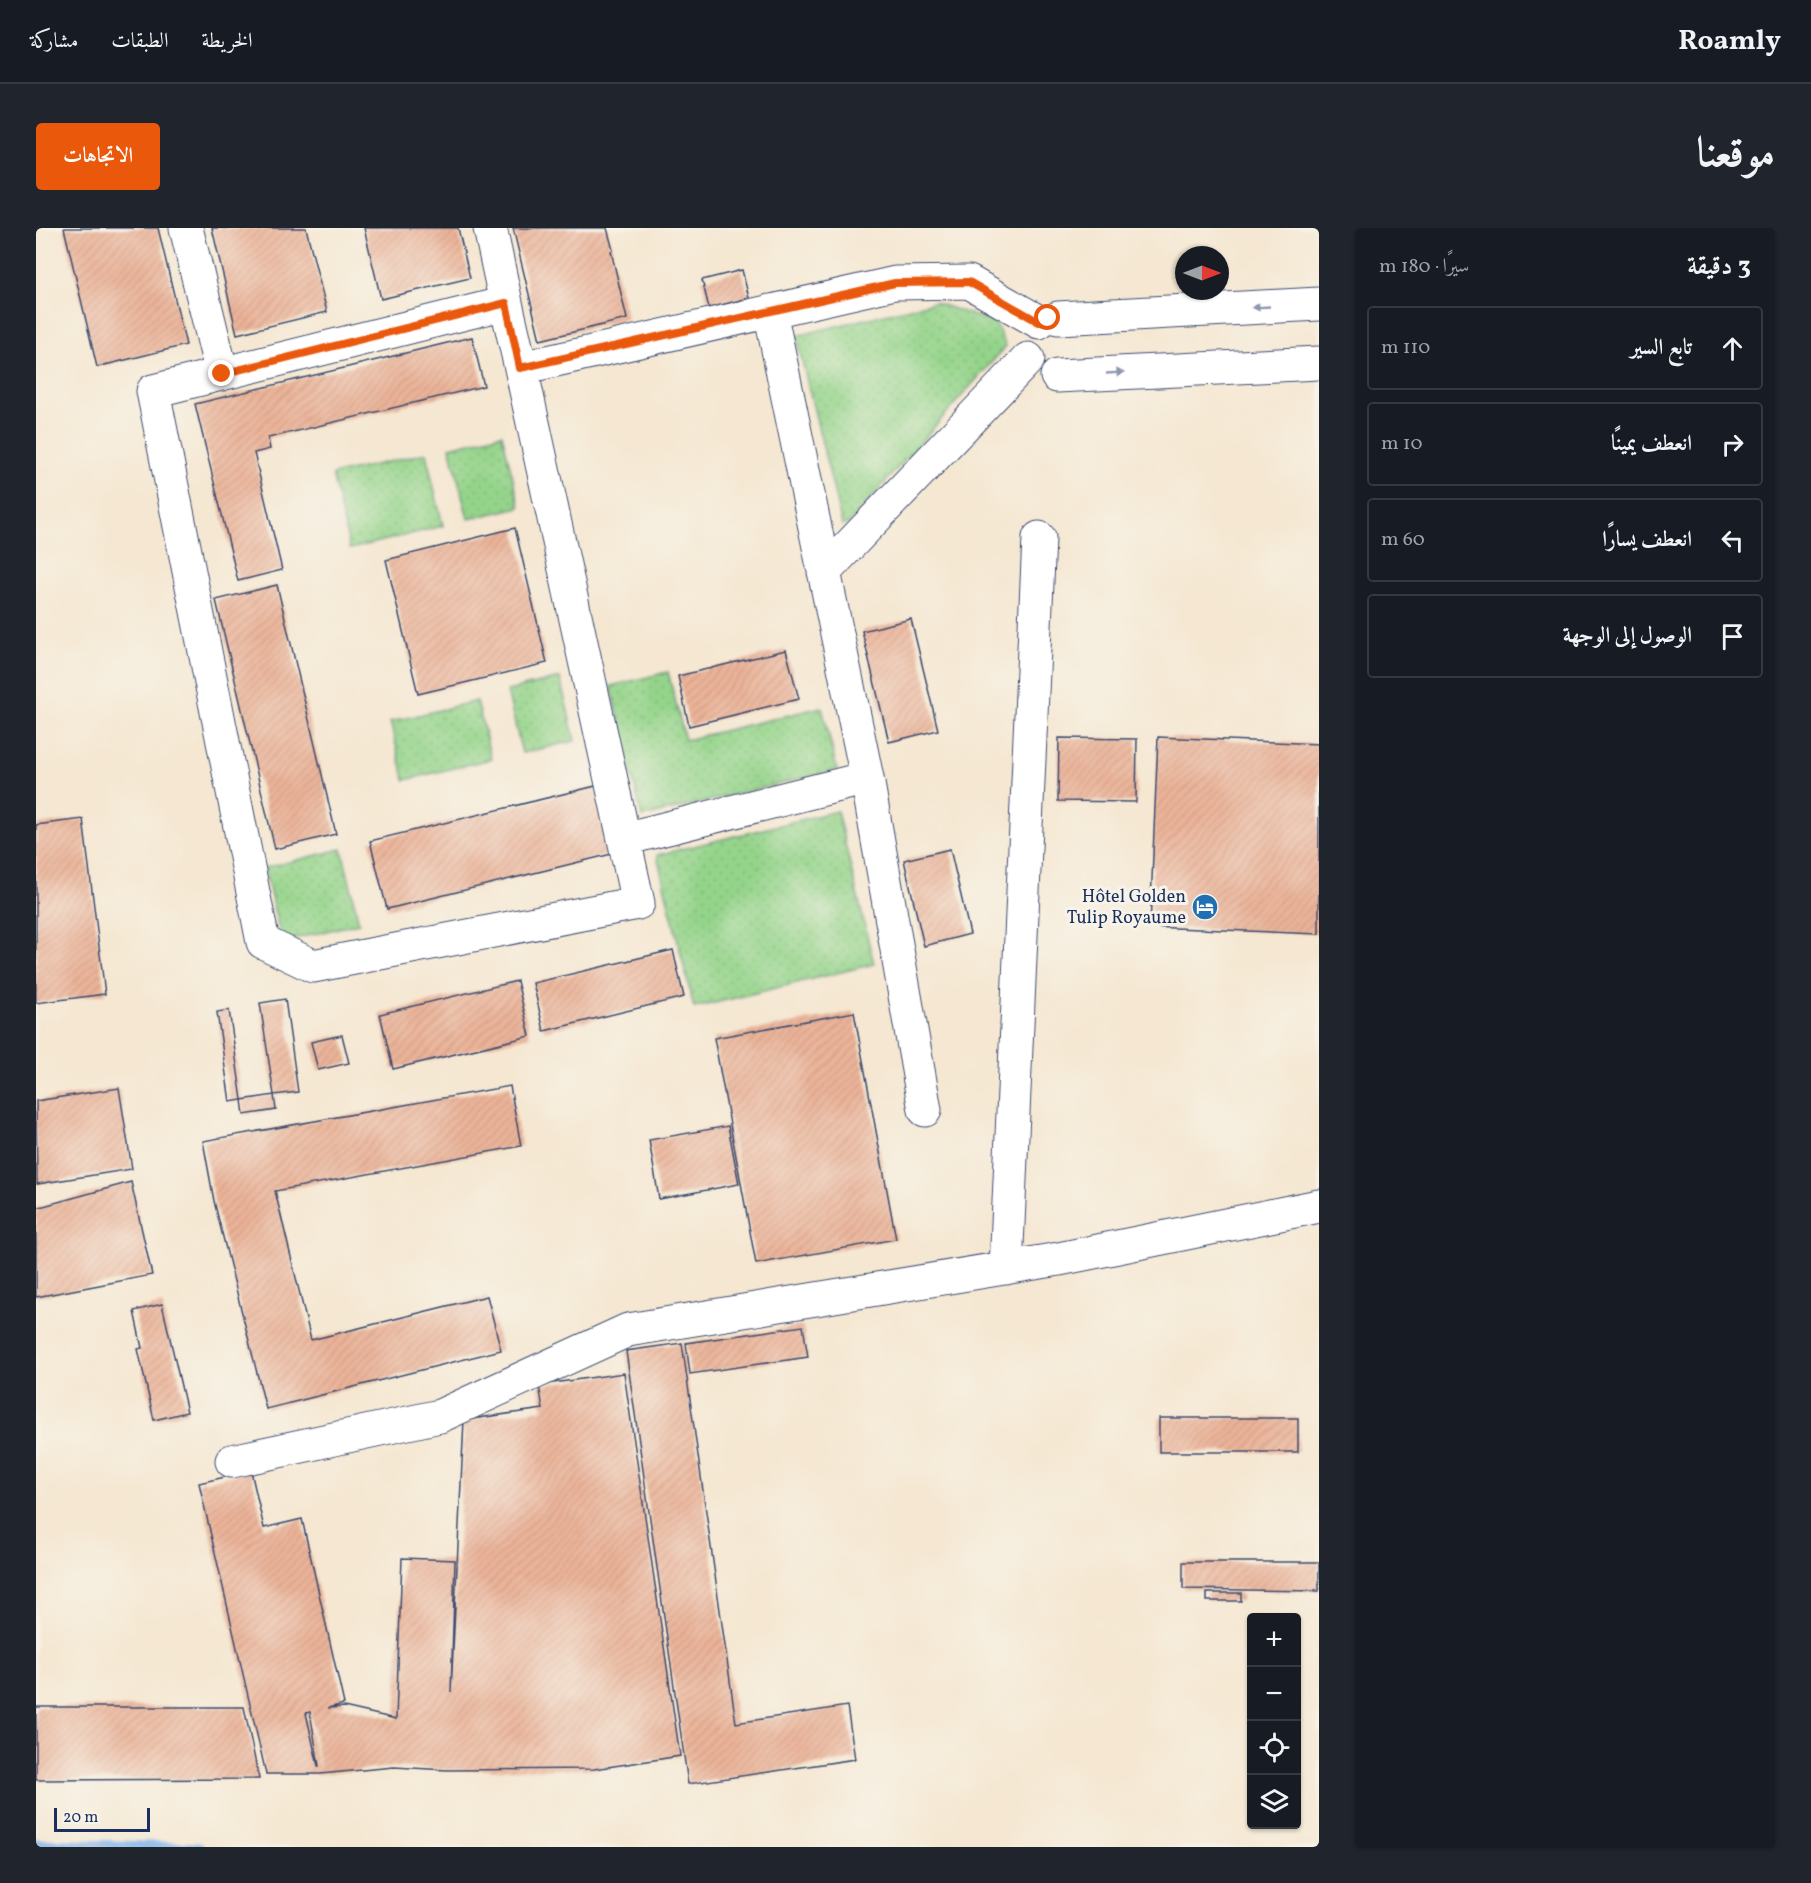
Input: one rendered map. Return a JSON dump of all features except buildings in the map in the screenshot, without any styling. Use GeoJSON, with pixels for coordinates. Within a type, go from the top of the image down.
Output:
{"type":"FeatureCollection","features":[{"type":"Feature","properties":{"kind":"street"},"geometry":{"type":"LineString","coordinates":[[186,228],[222,374]]}},
{"type":"Feature","properties":{"kind":"street"},"geometry":{"type":"LineString","coordinates":[[490,228],[638,903],[313,966],[263,942],[153,391],[506,303]]}},
{"type":"Feature","properties":{"kind":"street"},"geometry":{"type":"LineString","coordinates":[[520,368],[895,283],[969,282],[1049,320],[1068,321],[1076,327],[1083,346],[1080,359],[1075,367],[1057,376]]}},
{"type":"Feature","properties":{"kind":"street"},"geometry":{"type":"LineString","coordinates":[[1319,304],[1049,320],[1032,329],[1027,338],[1026,350],[1028,359],[1034,368],[1047,375],[1057,376],[1319,363]]}},
{"type":"Feature","properties":{"kind":"street"},"geometry":{"type":"LineString","coordinates":[[770,312],[867,778],[925,1110]]}},
{"type":"Feature","properties":{"kind":"street"},"geometry":{"type":"LineString","coordinates":[[824,573],[1028,359]]}},
{"type":"Feature","properties":{"kind":"street"},"geometry":{"type":"LineString","coordinates":[[1006,1268],[1039,538]]}},
{"type":"Feature","properties":{"kind":"street"},"geometry":{"type":"LineString","coordinates":[[624,839],[867,778]]}},
{"type":"Feature","properties":{"kind":"street"},"geometry":{"type":"LineString","coordinates":[[232,1461],[440,1416],[628,1330],[1059,1259],[1319,1206]]}},
{"type":"Feature","properties":{"kind":"green space"},"geometry":{"type":"Polygon","coordinates":[[[934,302],[995,323],[1006,346],[848,524],[842,525],[796,336],[934,302]]]}},
{"type":"Feature","properties":{"kind":"green space"},"geometry":{"type":"Polygon","coordinates":[[[502,434],[520,507],[468,519],[450,447],[502,434]]]}},
{"type":"Feature","properties":{"kind":"green space"},"geometry":{"type":"Polygon","coordinates":[[[426,453],[443,526],[350,549],[332,475],[426,453]]]}},
{"type":"Feature","properties":{"kind":"green space"},"geometry":{"type":"Polygon","coordinates":[[[668,672],[685,740],[822,707],[837,770],[642,817],[611,686],[668,672]]]}},
{"type":"Feature","properties":{"kind":"green space"},"geometry":{"type":"Polygon","coordinates":[[[560,678],[575,741],[522,753],[507,691],[560,678]]]}},
{"type":"Feature","properties":{"kind":"green space"},"geometry":{"type":"Polygon","coordinates":[[[477,701],[491,759],[405,780],[390,722],[477,701]]]}},
{"type":"Feature","properties":{"kind":"green space"},"geometry":{"type":"Polygon","coordinates":[[[837,811],[874,964],[694,1008],[657,855],[837,811]]]}},
{"type":"Feature","properties":{"kind":"green space"},"geometry":{"type":"Polygon","coordinates":[[[342,849],[359,923],[282,942],[264,868],[342,849]]]}},
{"type":"Feature","properties":{"kind":"waterway"},"geometry":{"type":"LineString","coordinates":[[36,1843],[200,1847]]}},
{"type":"Feature","properties":{"kind":"place","name":"Hôtel Golden Tulip Royaume"},"geometry":{"type":"Point","coordinates":[1205,907]}},
{"type":"Feature","properties":{"kind":"route"},"geometry":{"type":"LineString","coordinates":[[222,374],[506,303],[520,368],[895,283],[969,282],[1039,322],[1048,318]]}}]}
